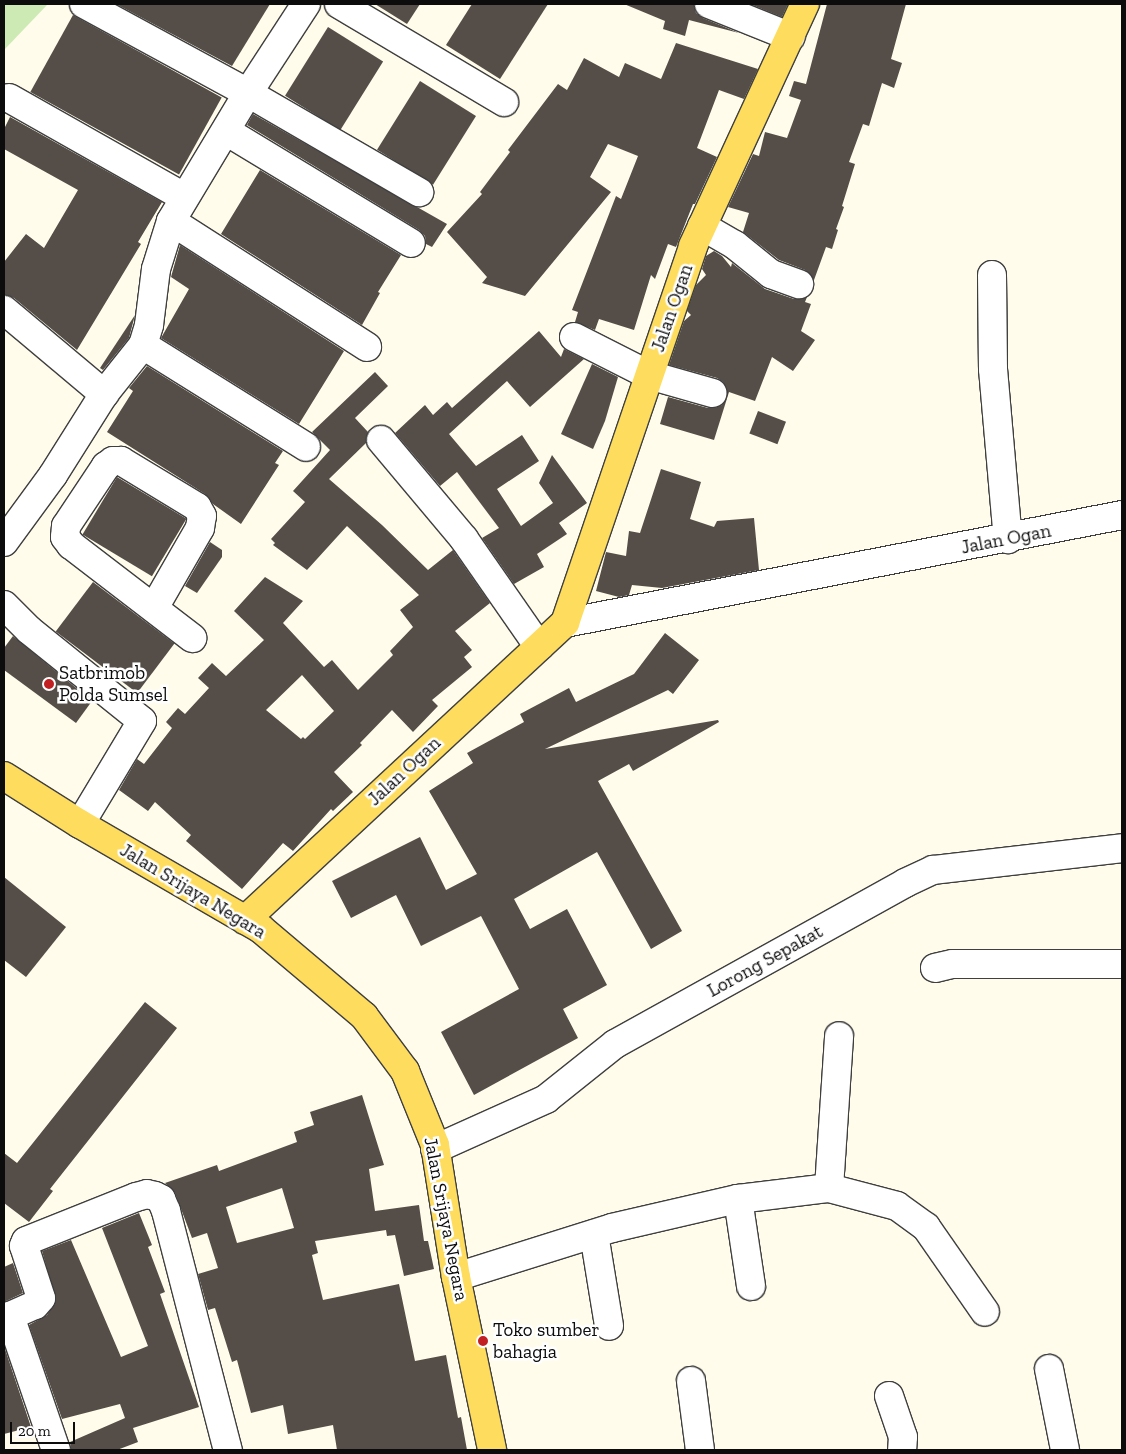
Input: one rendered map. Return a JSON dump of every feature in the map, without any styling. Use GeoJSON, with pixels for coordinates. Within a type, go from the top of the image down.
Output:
{"type":"FeatureCollection","features":[{"type":"Feature","properties":{"kind":"main road","name":"Jalan Ogan"},"geometry":{"type":"LineString","coordinates":[[245,920],[565,624],[649,375],[702,226],[805,4]]}},
{"type":"Feature","properties":{"kind":"main road","name":"Jalan Srijaya Negara"},"geometry":{"type":"LineString","coordinates":[[4,776],[80,824],[261,929],[364,1016],[405,1071],[435,1149],[456,1277],[492,1450]]}},
{"type":"Feature","properties":{"kind":"street"},"geometry":{"type":"LineString","coordinates":[[84,4],[248,93],[419,192]]}},
{"type":"Feature","properties":{"kind":"street"},"geometry":{"type":"LineString","coordinates":[[4,542],[53,475],[104,394],[143,345],[149,325],[156,269],[171,221],[248,93],[306,4]]}},
{"type":"Feature","properties":{"kind":"street"},"geometry":{"type":"LineString","coordinates":[[339,4],[504,102]]}},
{"type":"Feature","properties":{"kind":"street"},"geometry":{"type":"LineString","coordinates":[[709,4],[791,37]]}},
{"type":"Feature","properties":{"kind":"street"},"geometry":{"type":"LineString","coordinates":[[9,98],[184,198]]}},
{"type":"Feature","properties":{"kind":"street"},"geometry":{"type":"LineString","coordinates":[[226,131],[411,243]]}},
{"type":"Feature","properties":{"kind":"street"},"geometry":{"type":"LineString","coordinates":[[171,221],[367,346]]}},
{"type":"Feature","properties":{"kind":"street"},"geometry":{"type":"LineString","coordinates":[[702,226],[734,245],[771,274],[799,284]]}},
{"type":"Feature","properties":{"kind":"street"},"geometry":{"type":"LineString","coordinates":[[992,274],[993,369],[1008,539]]}},
{"type":"Feature","properties":{"kind":"street"},"geometry":{"type":"LineString","coordinates":[[4,310],[104,394]]}},
{"type":"Feature","properties":{"kind":"street"},"geometry":{"type":"LineString","coordinates":[[574,336],[649,375],[712,393]]}},
{"type":"Feature","properties":{"kind":"street"},"geometry":{"type":"LineString","coordinates":[[143,345],[306,447]]}},
{"type":"Feature","properties":{"kind":"street"},"geometry":{"type":"LineString","coordinates":[[381,440],[464,539],[539,647]]}},
{"type":"Feature","properties":{"kind":"street"},"geometry":{"type":"LineString","coordinates":[[154,608],[200,528],[202,516],[196,508],[122,461],[113,461],[106,466],[66,526],[65,537],[71,545],[192,638]]}},
{"type":"Feature","properties":{"kind":"street"},"geometry":{"type":"LineString","coordinates":[[53,475],[85,497]]}},
{"type":"Feature","properties":{"kind":"street","name":"Jalan Ogan"},"geometry":{"type":"LineString","coordinates":[[565,624],[1008,539],[1122,515]]}},
{"type":"Feature","properties":{"kind":"street"},"geometry":{"type":"LineString","coordinates":[[4,605],[29,630],[142,721],[80,824]]}},
{"type":"Feature","properties":{"kind":"street","name":"Lorong Sepakat"},"geometry":{"type":"LineString","coordinates":[[435,1149],[546,1099],[615,1044],[905,883],[933,870],[1122,848]]}},
{"type":"Feature","properties":{"kind":"street"},"geometry":{"type":"LineString","coordinates":[[935,968],[953,964],[1122,964]]}},
{"type":"Feature","properties":{"kind":"street"},"geometry":{"type":"LineString","coordinates":[[829,1188],[839,1036]]}},
{"type":"Feature","properties":{"kind":"street"},"geometry":{"type":"LineString","coordinates":[[456,1277],[594,1234],[738,1199],[829,1188],[897,1206],[926,1227],[985,1312]]}},
{"type":"Feature","properties":{"kind":"street"},"geometry":{"type":"LineString","coordinates":[[56,1450],[7,1317],[35,1305],[41,1298],[24,1246],[26,1241],[147,1194],[161,1199],[166,1211],[228,1450]]}},
{"type":"Feature","properties":{"kind":"street"},"geometry":{"type":"LineString","coordinates":[[738,1199],[751,1286]]}},
{"type":"Feature","properties":{"kind":"street"},"geometry":{"type":"LineString","coordinates":[[594,1234],[610,1326]]}},
{"type":"Feature","properties":{"kind":"street"},"geometry":{"type":"LineString","coordinates":[[1049,1369],[1065,1450]]}},
{"type":"Feature","properties":{"kind":"street"},"geometry":{"type":"LineString","coordinates":[[690,1381],[700,1450]]}},
{"type":"Feature","properties":{"kind":"street"},"geometry":{"type":"LineString","coordinates":[[889,1396],[904,1437],[902,1450]]}},
{"type":"Feature","properties":{"kind":"green space"},"geometry":{"type":"Polygon","coordinates":[[[4,4],[48,4],[4,50],[4,4]]]}},
{"type":"Feature","properties":{"kind":"building"},"geometry":{"type":"Polygon","coordinates":[[[116,4],[270,4],[232,66],[116,4]]]}},
{"type":"Feature","properties":{"kind":"building"},"geometry":{"type":"Polygon","coordinates":[[[375,4],[420,4],[407,24],[375,4]]]}},
{"type":"Feature","properties":{"kind":"building"},"geometry":{"type":"Polygon","coordinates":[[[472,4],[548,4],[500,79],[446,45],[472,4]]]}},
{"type":"Feature","properties":{"kind":"building"},"geometry":{"type":"Polygon","coordinates":[[[624,4],[694,4],[696,13],[703,18],[739,33],[689,20],[685,36],[663,29],[665,21],[624,4]]]}},
{"type":"Feature","properties":{"kind":"building"},"geometry":{"type":"Polygon","coordinates":[[[750,4],[788,4],[782,17],[750,4]]]}},
{"type":"Feature","properties":{"kind":"building"},"geometry":{"type":"Polygon","coordinates":[[[827,4],[906,4],[891,59],[902,63],[894,88],[882,83],[869,126],[863,124],[849,162],[855,164],[842,206],[844,207],[836,229],[838,230],[832,249],[826,247],[814,280],[805,270],[779,260],[743,232],[749,213],[728,207],[753,154],[759,156],[765,132],[787,138],[801,100],[789,96],[794,81],[806,84],[827,4]]]}},
{"type":"Feature","properties":{"kind":"building"},"geometry":{"type":"Polygon","coordinates":[[[73,15],[222,97],[179,174],[30,92],[73,15]]]}},
{"type":"Feature","properties":{"kind":"building"},"geometry":{"type":"Polygon","coordinates":[[[328,27],[383,61],[340,130],[285,96],[328,27]]]}},
{"type":"Feature","properties":{"kind":"building"},"geometry":{"type":"Polygon","coordinates":[[[676,43],[758,69],[744,99],[719,90],[697,148],[717,157],[695,204],[693,204],[676,247],[668,244],[655,279],[651,275],[634,330],[599,319],[595,330],[575,322],[578,312],[572,310],[616,196],[621,199],[638,156],[608,144],[590,177],[611,192],[525,296],[482,283],[487,277],[447,232],[482,194],[480,192],[510,152],[508,150],[558,84],[567,90],[584,58],[619,77],[625,63],[661,79],[676,43]]]}},
{"type":"Feature","properties":{"kind":"building"},"geometry":{"type":"Polygon","coordinates":[[[420,81],[476,116],[433,185],[377,150],[420,81]]]}},
{"type":"Feature","properties":{"kind":"building"},"geometry":{"type":"Polygon","coordinates":[[[253,114],[447,224],[432,247],[426,244],[425,236],[419,230],[247,125],[253,114]]]}},
{"type":"Feature","properties":{"kind":"building"},"geometry":{"type":"Polygon","coordinates":[[[10,117],[162,202],[138,242],[141,244],[77,350],[14,298],[4,295],[4,262],[26,234],[44,248],[78,190],[4,149],[4,129],[10,117]]]}},
{"type":"Feature","properties":{"kind":"building"},"geometry":{"type":"Polygon","coordinates":[[[260,170],[401,255],[378,292],[380,293],[362,325],[221,234],[260,170]]]}},
{"type":"Feature","properties":{"kind":"building"},"geometry":{"type":"Polygon","coordinates":[[[180,245],[344,351],[299,424],[161,338],[189,289],[171,277],[180,245]]]}},
{"type":"Feature","properties":{"kind":"building"},"geometry":{"type":"Polygon","coordinates":[[[714,251],[722,256],[731,267],[732,263],[765,289],[794,299],[807,297],[805,302],[811,304],[801,331],[815,340],[793,371],[772,357],[755,401],[729,392],[714,440],[660,424],[668,397],[708,408],[722,405],[727,398],[727,389],[723,382],[717,378],[669,365],[684,321],[691,315],[687,311],[696,285],[706,275],[702,269],[706,256],[714,251]]]}},
{"type":"Feature","properties":{"kind":"building"},"geometry":{"type":"Polygon","coordinates":[[[135,315],[129,338],[103,370],[100,368],[135,315]]]}},
{"type":"Feature","properties":{"kind":"building"},"geometry":{"type":"Polygon","coordinates":[[[539,331],[561,357],[564,349],[584,359],[530,407],[507,381],[449,434],[476,466],[522,435],[539,461],[497,489],[521,526],[553,503],[539,483],[552,455],[587,503],[559,523],[567,534],[537,554],[544,567],[514,584],[482,538],[499,528],[457,472],[440,486],[395,433],[425,405],[433,415],[447,402],[452,408],[539,331]]]}},
{"type":"Feature","properties":{"kind":"building"},"geometry":{"type":"Polygon","coordinates":[[[592,364],[618,377],[605,421],[593,449],[561,434],[592,364]]]}},
{"type":"Feature","properties":{"kind":"building"},"geometry":{"type":"Polygon","coordinates":[[[147,366],[283,451],[275,463],[279,465],[241,524],[213,504],[205,494],[107,432],[133,391],[129,388],[147,366]]]}},
{"type":"Feature","properties":{"kind":"building"},"geometry":{"type":"Polygon","coordinates":[[[375,372],[388,386],[355,418],[368,432],[366,443],[329,479],[382,525],[428,570],[453,550],[490,603],[455,631],[472,650],[464,657],[472,667],[432,700],[438,706],[413,732],[392,710],[360,743],[362,745],[334,772],[353,792],[333,811],[331,809],[293,851],[283,843],[242,889],[186,841],[191,835],[155,802],[148,811],[119,790],[137,759],[144,764],[172,728],[166,722],[178,708],[185,714],[209,688],[198,678],[212,663],[226,676],[264,640],[234,611],[265,577],[303,601],[283,623],[324,667],[332,660],[358,690],[393,655],[390,651],[413,627],[400,610],[419,595],[347,526],[307,570],[273,545],[275,543],[271,539],[305,502],[293,491],[330,450],[312,432],[375,372]],[[302,675],[266,710],[301,739],[303,737],[305,739],[334,711],[302,675]]]}},
{"type":"Feature","properties":{"kind":"building"},"geometry":{"type":"Polygon","coordinates":[[[758,411],[786,422],[777,444],[749,433],[758,411]]]}},
{"type":"Feature","properties":{"kind":"building"},"geometry":{"type":"Polygon","coordinates":[[[661,469],[701,482],[690,519],[714,527],[717,521],[754,518],[759,570],[662,588],[632,585],[629,595],[619,597],[596,591],[606,552],[626,556],[629,531],[640,533],[661,469]]]}},
{"type":"Feature","properties":{"kind":"building"},"geometry":{"type":"Polygon","coordinates":[[[117,477],[186,519],[152,576],[82,534],[117,477]]]}},
{"type":"Feature","properties":{"kind":"building"},"geometry":{"type":"Polygon","coordinates":[[[210,542],[222,550],[222,557],[197,593],[185,586],[210,542]]]}},
{"type":"Feature","properties":{"kind":"building"},"geometry":{"type":"Polygon","coordinates":[[[93,582],[174,643],[137,693],[56,632],[93,582]]]}},
{"type":"Feature","properties":{"kind":"building"},"geometry":{"type":"Polygon","coordinates":[[[665,633],[699,660],[673,694],[668,690],[545,749],[718,720],[719,722],[633,771],[629,764],[598,781],[682,931],[651,949],[597,852],[514,899],[530,929],[567,909],[607,985],[563,1009],[578,1038],[474,1095],[441,1032],[519,989],[481,916],[421,946],[396,895],[351,918],[332,881],[420,837],[446,890],[477,874],[429,791],[473,763],[467,753],[524,722],[520,714],[569,688],[576,702],[634,674],[665,633]]]}},
{"type":"Feature","properties":{"kind":"building","name":"Satbrimob Polda Sumsel"},"geometry":{"type":"Polygon","coordinates":[[[13,636],[92,701],[76,723],[4,670],[4,648],[13,636]]]}},
{"type":"Feature","properties":{"kind":"building"},"geometry":{"type":"Polygon","coordinates":[[[4,877],[66,927],[26,977],[4,960],[4,877]]]}},
{"type":"Feature","properties":{"kind":"building"},"geometry":{"type":"Polygon","coordinates":[[[145,1002],[177,1028],[50,1189],[53,1191],[29,1222],[4,1203],[4,1153],[17,1163],[145,1002]]]}},
{"type":"Feature","properties":{"kind":"building"},"geometry":{"type":"Polygon","coordinates":[[[362,1095],[384,1165],[369,1169],[375,1211],[419,1205],[424,1241],[428,1241],[434,1269],[404,1276],[395,1235],[387,1236],[386,1230],[315,1241],[318,1253],[312,1255],[323,1300],[399,1284],[415,1361],[446,1355],[458,1418],[461,1417],[467,1450],[337,1450],[333,1425],[288,1434],[283,1405],[251,1413],[237,1360],[232,1362],[215,1308],[208,1310],[198,1274],[218,1268],[207,1233],[192,1238],[175,1193],[165,1183],[217,1165],[219,1171],[297,1142],[294,1132],[314,1125],[310,1112],[362,1095]],[[282,1188],[226,1207],[237,1243],[294,1228],[282,1188]]]}},
{"type":"Feature","properties":{"kind":"building"},"geometry":{"type":"Polygon","coordinates":[[[139,1213],[152,1245],[148,1247],[165,1292],[160,1294],[199,1407],[133,1428],[138,1442],[117,1450],[71,1450],[70,1442],[125,1418],[120,1404],[62,1419],[29,1325],[47,1315],[56,1301],[42,1251],[71,1240],[121,1357],[148,1346],[102,1228],[139,1213]]]}},
{"type":"Feature","properties":{"kind":"building"},"geometry":{"type":"Polygon","coordinates":[[[13,1263],[23,1293],[4,1302],[4,1267],[13,1263]]]}},
{"type":"Feature","properties":{"kind":"building"},"geometry":{"type":"Polygon","coordinates":[[[4,1346],[31,1427],[4,1434],[4,1346]]]}},
{"type":"Feature","properties":{"kind":"place","name":"Satbrimob Polda Sumsel"},"geometry":{"type":"Point","coordinates":[49,684]}},
{"type":"Feature","properties":{"kind":"place","name":"Toko sumber bahagia"},"geometry":{"type":"Point","coordinates":[483,1341]}}]}
